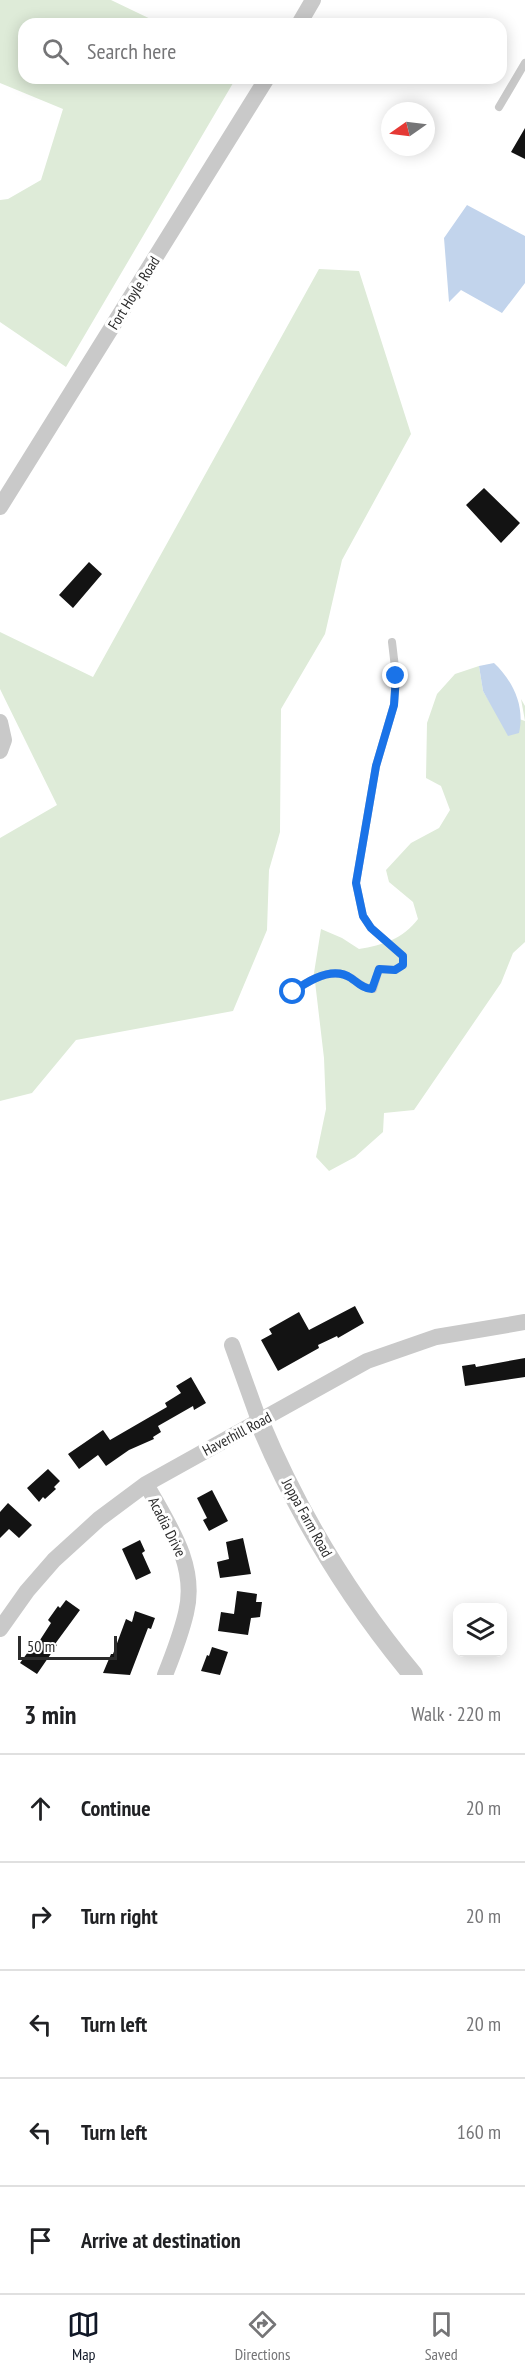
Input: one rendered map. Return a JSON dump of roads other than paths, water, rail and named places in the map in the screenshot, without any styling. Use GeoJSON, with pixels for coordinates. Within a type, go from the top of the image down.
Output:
{"type":"FeatureCollection","features":[{"type":"Feature","properties":{"kind":"street"},"geometry":{"type":"LineString","coordinates":[[302,18],[313,0]]}},
{"type":"Feature","properties":{"kind":"street","name":"Fort Hoyle Road"},"geometry":{"type":"LineString","coordinates":[[0,507],[263,84]]}},
{"type":"Feature","properties":{"kind":"street"},"geometry":{"type":"LineString","coordinates":[[0,722],[4,740],[0,751]]}},
{"type":"Feature","properties":{"kind":"street","name":"Haverhill Road"},"geometry":{"type":"LineString","coordinates":[[0,1629],[27,1591],[54,1560],[99,1519],[146,1484],[260,1423],[325,1383],[367,1361],[436,1337],[525,1322]]}},
{"type":"Feature","properties":{"kind":"street","name":"Joppa Farm Road"},"geometry":{"type":"LineString","coordinates":[[232,1345],[271,1449],[321,1546],[352,1596],[413,1675]]}},
{"type":"Feature","properties":{"kind":"street","name":"Acadia Drive"},"geometry":{"type":"LineString","coordinates":[[146,1484],[179,1545],[188,1579],[187,1612],[165,1675]]}},
{"type":"Feature","properties":{"kind":"lane"},"geometry":{"type":"LineString","coordinates":[[499,107],[525,63]]}},
{"type":"Feature","properties":{"kind":"lane"},"geometry":{"type":"LineString","coordinates":[[293,992],[304,984],[332,973],[345,974],[366,989],[372,989],[379,969],[395,970],[403,965],[403,956],[371,928],[363,916],[356,883],[376,766],[394,705],[396,676],[392,642]]}},
{"type":"Feature","properties":{"kind":"water"},"geometry":{"type":"Polygon","coordinates":[[[467,205],[525,236],[525,283],[502,313],[461,290],[449,302],[444,238],[467,205]]]}},
{"type":"Feature","properties":{"kind":"water"},"geometry":{"type":"Polygon","coordinates":[[[494,663],[507,678],[519,704],[519,733],[508,736],[483,691],[479,666],[494,663]]]}}]}
